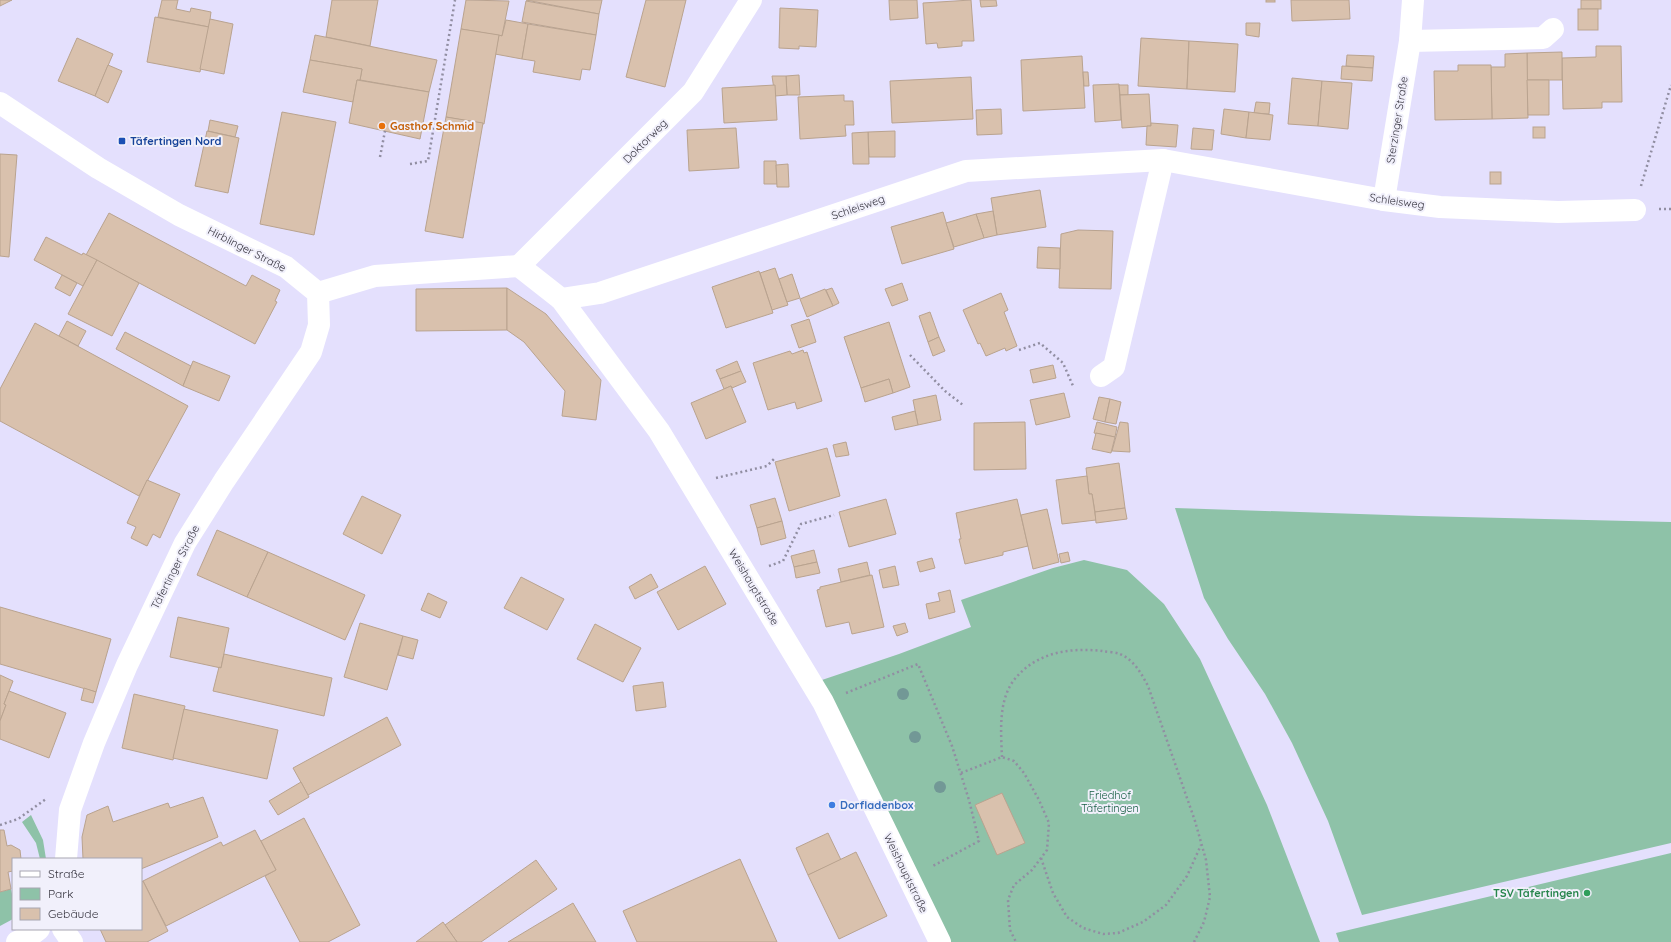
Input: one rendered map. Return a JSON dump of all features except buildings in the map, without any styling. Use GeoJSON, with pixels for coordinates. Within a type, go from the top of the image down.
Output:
{"type":"FeatureCollection","features":[{"type":"Feature","properties":{"kind":"street","name":"Doktorweg"},"geometry":{"type":"LineString","coordinates":[[519,266],[693,92],[751,0]]}},
{"type":"Feature","properties":{"kind":"street","name":"Sterzinger Straße"},"geometry":{"type":"LineString","coordinates":[[1384,200],[1410,40],[1413,0]]}},
{"type":"Feature","properties":{"kind":"street"},"geometry":{"type":"LineString","coordinates":[[1410,40],[1543,38],[1552,29]]}},
{"type":"Feature","properties":{"kind":"street","name":"Hirblinger Straße"},"geometry":{"type":"LineString","coordinates":[[0,103],[98,168],[179,215],[286,267],[318,293]]}},
{"type":"Feature","properties":{"kind":"street"},"geometry":{"type":"LineString","coordinates":[[1101,376],[1114,367],[1163,160]]}},
{"type":"Feature","properties":{"kind":"street","name":"Schleisweg"},"geometry":{"type":"LineString","coordinates":[[561,299],[600,293],[966,171],[1163,160],[1384,200],[1440,207],[1558,212],[1635,210]]}},
{"type":"Feature","properties":{"kind":"street"},"geometry":{"type":"LineString","coordinates":[[318,293],[375,276],[519,266]]}},
{"type":"Feature","properties":{"kind":"street","name":"Weishauptstraße"},"geometry":{"type":"LineString","coordinates":[[519,266],[561,299],[660,431],[824,702],[940,942]]}},
{"type":"Feature","properties":{"kind":"street","name":"Täfertinger Straße"},"geometry":{"type":"LineString","coordinates":[[66,858],[70,810],[94,743],[126,665],[185,543],[224,481],[311,352],[319,325],[318,293]]}},
{"type":"Feature","properties":{"kind":"street"},"geometry":{"type":"LineString","coordinates":[[17,942],[30,936],[38,930]]}},
{"type":"Feature","properties":{"kind":"street"},"geometry":{"type":"LineString","coordinates":[[64,930],[72,942]]}},
{"type":"Feature","properties":{"kind":"path"},"geometry":{"type":"LineString","coordinates":[[410,164],[428,161],[455,0]]}},
{"type":"Feature","properties":{"kind":"path"},"geometry":{"type":"LineString","coordinates":[[1635,210],[1671,85]]}},
{"type":"Feature","properties":{"kind":"path"},"geometry":{"type":"LineString","coordinates":[[380,158],[385,131]]}},
{"type":"Feature","properties":{"kind":"path"},"geometry":{"type":"LineString","coordinates":[[1019,350],[1040,343],[1063,363],[1073,386]]}},
{"type":"Feature","properties":{"kind":"path"},"geometry":{"type":"LineString","coordinates":[[910,355],[945,391],[963,405]]}},
{"type":"Feature","properties":{"kind":"path"},"geometry":{"type":"LineString","coordinates":[[691,484],[767,466],[775,458]]}},
{"type":"Feature","properties":{"kind":"path"},"geometry":{"type":"LineString","coordinates":[[746,573],[783,561],[801,524],[834,514]]}},
{"type":"Feature","properties":{"kind":"path"},"geometry":{"type":"LineString","coordinates":[[1002,757],[1002,710],[1007,694],[1013,681],[1033,661],[1057,652],[1078,650],[1120,654],[1138,667],[1148,686],[1195,821],[1206,860],[1210,897],[1204,922],[1194,942]]}},
{"type":"Feature","properties":{"kind":"path"},"geometry":{"type":"LineString","coordinates":[[824,702],[918,664],[952,746],[980,842],[908,877]]}},
{"type":"Feature","properties":{"kind":"path"},"geometry":{"type":"LineString","coordinates":[[961,773],[1002,757],[1014,761],[1024,773],[1039,800],[1049,823],[1047,850],[1032,870],[1014,885],[1008,900],[1010,930],[1016,942]]}},
{"type":"Feature","properties":{"kind":"path"},"geometry":{"type":"LineString","coordinates":[[0,825],[18,819],[46,799]]}},
{"type":"Feature","properties":{"kind":"path"},"geometry":{"type":"LineString","coordinates":[[1041,858],[1053,893],[1067,917],[1083,928],[1103,934],[1118,933],[1143,922],[1166,905],[1187,876],[1201,845]]}},
{"type":"Feature","properties":{"kind":"green space"},"geometry":{"type":"Polygon","coordinates":[[[1175,508],[1671,522],[1671,843],[1362,915],[1328,821],[1292,743],[1265,694],[1228,639],[1204,598],[1175,508]]]}},
{"type":"Feature","properties":{"kind":"green space","name":"Friedhof Täfertingen"},"geometry":{"type":"Polygon","coordinates":[[[1084,560],[1127,570],[1164,604],[1200,659],[1267,805],[1320,942],[940,942],[813,683],[899,654],[971,627],[961,600],[1053,568],[1084,560]]]}},
{"type":"Feature","properties":{"kind":"green space"},"geometry":{"type":"Polygon","coordinates":[[[31,815],[43,840],[46,858],[40,858],[36,843],[22,822],[31,815]]]}},
{"type":"Feature","properties":{"kind":"green space","name":"TSV Täfertingen"},"geometry":{"type":"Polygon","coordinates":[[[1671,853],[1671,942],[1339,942],[1336,933],[1671,853]]]}},
{"type":"Feature","properties":{"kind":"green space"},"geometry":{"type":"Polygon","coordinates":[[[11,889],[12,920],[0,926],[0,892],[11,889]]]}},
{"type":"Feature","properties":{"kind":"place","name":"Gasthof Schmid"},"geometry":{"type":"Point","coordinates":[382,126]}},
{"type":"Feature","properties":{"kind":"place","name":"Täfertingen Nord"},"geometry":{"type":"Point","coordinates":[122,141]}},
{"type":"Feature","properties":{"kind":"place","name":"Dorfladenbox"},"geometry":{"type":"Point","coordinates":[832,805]}},
{"type":"Feature","properties":{"kind":"place","name":"TSV Täfertingen"},"geometry":{"type":"Point","coordinates":[1587,893]}}]}
